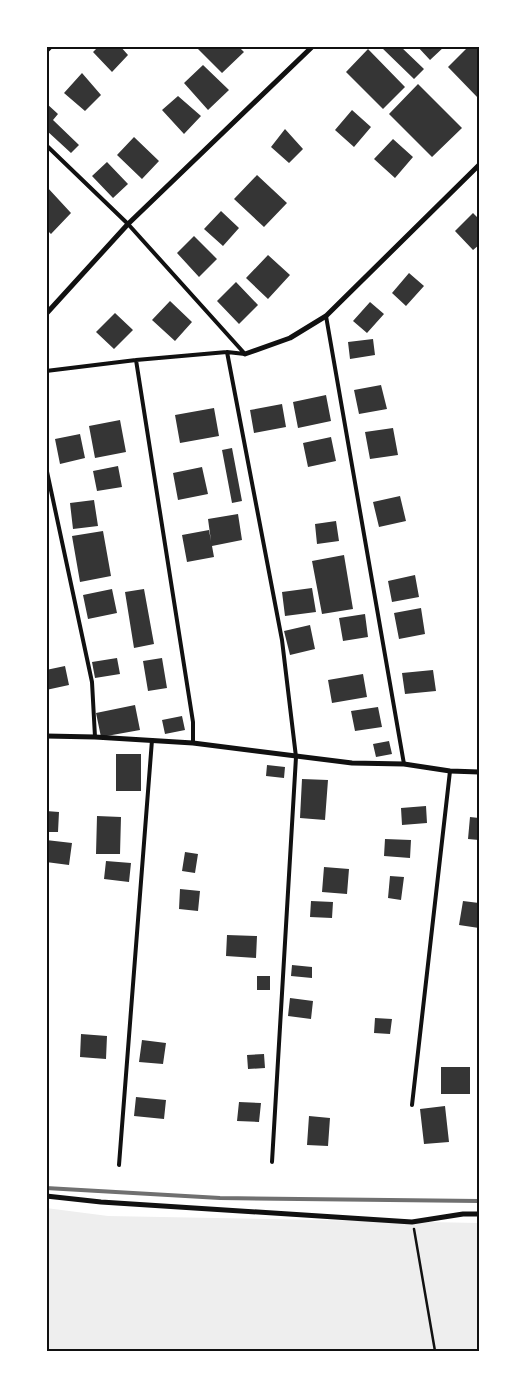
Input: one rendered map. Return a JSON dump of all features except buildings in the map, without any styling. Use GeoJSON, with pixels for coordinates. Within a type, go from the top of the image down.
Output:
{"type":"FeatureCollection","features":[{"type":"Feature","properties":{"kind":"street"},"geometry":{"type":"LineString","coordinates":[[46,51],[51,46]]}},
{"type":"Feature","properties":{"kind":"street"},"geometry":{"type":"LineString","coordinates":[[46,314],[128,224],[313,46]]}},
{"type":"Feature","properties":{"kind":"street"},"geometry":{"type":"LineString","coordinates":[[245,354],[290,338],[326,316],[479,165]]}},
{"type":"Feature","properties":{"kind":"street"},"geometry":{"type":"LineString","coordinates":[[46,736],[193,743],[352,764],[404,764],[450,771],[479,772]]}},
{"type":"Feature","properties":{"kind":"street"},"geometry":{"type":"LineString","coordinates":[[46,1196],[101,1202],[412,1222],[463,1214],[479,1214]]}},
{"type":"Feature","properties":{"kind":"lane"},"geometry":{"type":"LineString","coordinates":[[46,145],[128,224],[245,354]]}},
{"type":"Feature","properties":{"kind":"lane"},"geometry":{"type":"LineString","coordinates":[[326,316],[404,764]]}},
{"type":"Feature","properties":{"kind":"lane"},"geometry":{"type":"LineString","coordinates":[[46,371],[136,360],[228,352],[245,354]]}},
{"type":"Feature","properties":{"kind":"lane"},"geometry":{"type":"LineString","coordinates":[[228,352],[282,640],[296,757],[272,1162]]}},
{"type":"Feature","properties":{"kind":"lane"},"geometry":{"type":"LineString","coordinates":[[136,360],[193,722],[193,743]]}},
{"type":"Feature","properties":{"kind":"lane"},"geometry":{"type":"LineString","coordinates":[[46,467],[92,682],[95,737]]}},
{"type":"Feature","properties":{"kind":"lane"},"geometry":{"type":"LineString","coordinates":[[119,1165],[152,740]]}},
{"type":"Feature","properties":{"kind":"lane"},"geometry":{"type":"LineString","coordinates":[[412,1105],[450,771]]}},
{"type":"Feature","properties":{"kind":"path"},"geometry":{"type":"LineString","coordinates":[[412,1222],[435,1351]]}},
{"type":"Feature","properties":{"kind":"shaded area"},"geometry":{"type":"Polygon","coordinates":[[[46,1208],[108,1216],[479,1223],[479,1351],[46,1351],[46,1208]]]}},
{"type":"Feature","properties":{"kind":"railway"},"geometry":{"type":"LineString","coordinates":[[46,1188],[220,1198],[479,1201]]}}]}
